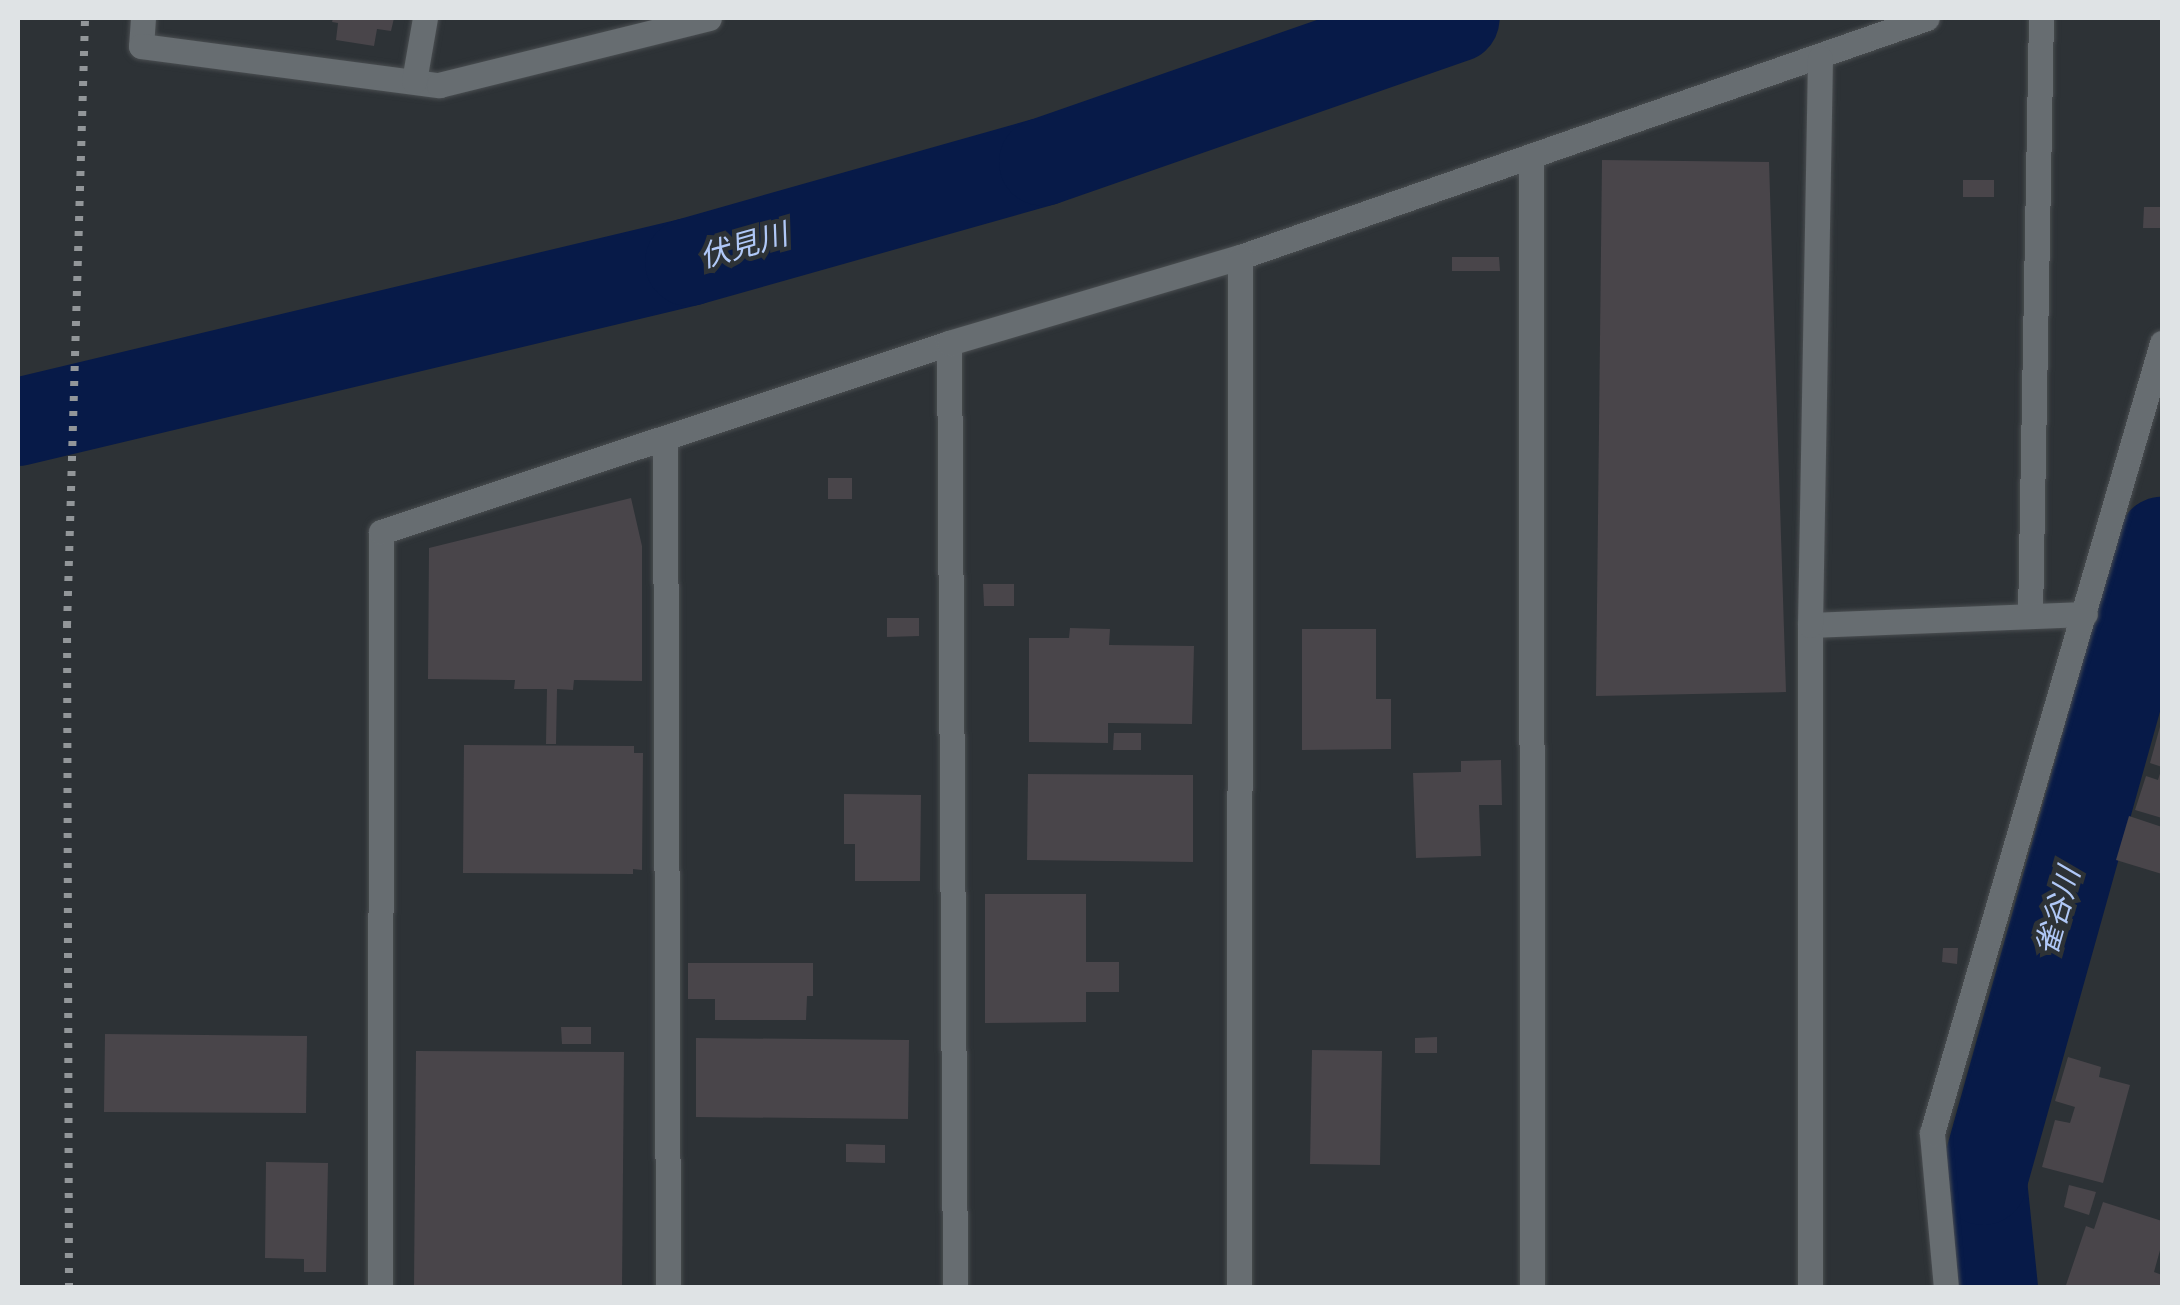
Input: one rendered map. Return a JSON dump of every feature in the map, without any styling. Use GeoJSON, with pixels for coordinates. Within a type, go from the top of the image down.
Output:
{"type":"FeatureCollection","features":[{"type":"Feature","properties":{"kind":"street"},"geometry":{"type":"LineString","coordinates":[[143,18],[141,46],[438,85],[710,18]]}},
{"type":"Feature","properties":{"kind":"street"},"geometry":{"type":"LineString","coordinates":[[414,82],[425,18]]}},
{"type":"Feature","properties":{"kind":"street"},"geometry":{"type":"LineString","coordinates":[[380,1288],[381,532],[949,343],[1240,257],[1927,18]]}},
{"type":"Feature","properties":{"kind":"street"},"geometry":{"type":"LineString","coordinates":[[2030,616],[2041,18]]}},
{"type":"Feature","properties":{"kind":"street"},"geometry":{"type":"LineString","coordinates":[[1810,1288],[1810,625],[1820,58]]}},
{"type":"Feature","properties":{"kind":"street"},"geometry":{"type":"LineString","coordinates":[[1531,157],[1532,1288]]}},
{"type":"Feature","properties":{"kind":"street"},"geometry":{"type":"LineString","coordinates":[[1239,1288],[1240,257]]}},
{"type":"Feature","properties":{"kind":"street"},"geometry":{"type":"LineString","coordinates":[[1946,1288],[1932,1132],[2162,342]]}},
{"type":"Feature","properties":{"kind":"street"},"geometry":{"type":"LineString","coordinates":[[949,343],[955,1288]]}},
{"type":"Feature","properties":{"kind":"street"},"geometry":{"type":"LineString","coordinates":[[665,438],[668,1288]]}},
{"type":"Feature","properties":{"kind":"street"},"geometry":{"type":"LineString","coordinates":[[1810,625],[2085,614]]}},
{"type":"Feature","properties":{"kind":"building"},"geometry":{"type":"Polygon","coordinates":[[[333,18],[394,18],[391,31],[377,29],[374,46],[336,40],[338,23],[332,22],[333,18]]]}},
{"type":"Feature","properties":{"kind":"building"},"geometry":{"type":"Polygon","coordinates":[[[1602,160],[1769,162],[1786,692],[1596,696],[1602,160]]]}},
{"type":"Feature","properties":{"kind":"building"},"geometry":{"type":"Polygon","coordinates":[[[1963,180],[1994,180],[1994,197],[1963,197],[1963,180]]]}},
{"type":"Feature","properties":{"kind":"building"},"geometry":{"type":"Polygon","coordinates":[[[2144,207],[2162,207],[2162,228],[2143,228],[2144,207]]]}},
{"type":"Feature","properties":{"kind":"building"},"geometry":{"type":"Polygon","coordinates":[[[1452,257],[1499,257],[1500,271],[1452,271],[1452,257]]]}},
{"type":"Feature","properties":{"kind":"building"},"geometry":{"type":"Polygon","coordinates":[[[828,478],[852,478],[852,499],[828,499],[828,478]]]}},
{"type":"Feature","properties":{"kind":"building"},"geometry":{"type":"Polygon","coordinates":[[[631,498],[642,546],[642,681],[574,680],[573,690],[557,689],[556,744],[546,744],[547,689],[514,689],[515,680],[428,679],[429,548],[631,498]]]}},
{"type":"Feature","properties":{"kind":"building"},"geometry":{"type":"Polygon","coordinates":[[[983,584],[1014,584],[1014,606],[984,606],[983,584]]]}},
{"type":"Feature","properties":{"kind":"building"},"geometry":{"type":"Polygon","coordinates":[[[887,618],[919,618],[919,636],[887,637],[887,618]]]}},
{"type":"Feature","properties":{"kind":"building"},"geometry":{"type":"Polygon","coordinates":[[[1070,628],[1110,629],[1109,645],[1194,646],[1192,724],[1108,723],[1108,743],[1029,742],[1029,638],[1069,638],[1070,628]]]}},
{"type":"Feature","properties":{"kind":"building"},"geometry":{"type":"Polygon","coordinates":[[[1302,629],[1376,629],[1376,699],[1391,699],[1391,749],[1302,750],[1302,629]]]}},
{"type":"Feature","properties":{"kind":"building"},"geometry":{"type":"Polygon","coordinates":[[[2162,723],[2162,767],[2150,763],[2162,723]]]}},
{"type":"Feature","properties":{"kind":"building"},"geometry":{"type":"Polygon","coordinates":[[[1114,733],[1141,733],[1141,750],[1113,750],[1114,733]]]}},
{"type":"Feature","properties":{"kind":"building"},"geometry":{"type":"Polygon","coordinates":[[[464,745],[634,746],[634,753],[643,753],[642,870],[633,869],[633,874],[463,873],[464,745]]]}},
{"type":"Feature","properties":{"kind":"building"},"geometry":{"type":"Polygon","coordinates":[[[1501,760],[1502,805],[1479,805],[1481,856],[1416,858],[1413,773],[1461,772],[1461,761],[1501,760]]]}},
{"type":"Feature","properties":{"kind":"building"},"geometry":{"type":"Polygon","coordinates":[[[2162,767],[2162,818],[2135,810],[2146,776],[2158,780],[2162,767]]]}},
{"type":"Feature","properties":{"kind":"building"},"geometry":{"type":"Polygon","coordinates":[[[1028,774],[1193,775],[1193,862],[1027,860],[1028,774]]]}},
{"type":"Feature","properties":{"kind":"building"},"geometry":{"type":"Polygon","coordinates":[[[844,794],[921,795],[920,881],[855,881],[855,844],[844,844],[844,794]]]}},
{"type":"Feature","properties":{"kind":"building"},"geometry":{"type":"Polygon","coordinates":[[[2129,816],[2162,827],[2162,874],[2116,860],[2129,816]]]}},
{"type":"Feature","properties":{"kind":"building"},"geometry":{"type":"Polygon","coordinates":[[[985,894],[1086,894],[1086,962],[1119,962],[1119,992],[1086,992],[1086,1022],[985,1023],[985,894]]]}},
{"type":"Feature","properties":{"kind":"building"},"geometry":{"type":"Polygon","coordinates":[[[1943,948],[1958,948],[1957,964],[1942,962],[1943,948]]]}},
{"type":"Feature","properties":{"kind":"building"},"geometry":{"type":"Polygon","coordinates":[[[688,963],[813,963],[813,996],[807,996],[806,1020],[715,1020],[715,999],[688,999],[688,963]]]}},
{"type":"Feature","properties":{"kind":"building"},"geometry":{"type":"Polygon","coordinates":[[[561,1027],[591,1027],[591,1044],[562,1044],[561,1027]]]}},
{"type":"Feature","properties":{"kind":"building"},"geometry":{"type":"Polygon","coordinates":[[[105,1034],[307,1036],[306,1113],[104,1112],[105,1034]]]}},
{"type":"Feature","properties":{"kind":"building"},"geometry":{"type":"Polygon","coordinates":[[[1437,1037],[1437,1053],[1415,1053],[1415,1038],[1437,1037]]]}},
{"type":"Feature","properties":{"kind":"building"},"geometry":{"type":"Polygon","coordinates":[[[696,1038],[909,1040],[908,1119],[696,1117],[696,1038]]]}},
{"type":"Feature","properties":{"kind":"building"},"geometry":{"type":"Polygon","coordinates":[[[1312,1050],[1382,1051],[1380,1165],[1310,1164],[1312,1050]]]}},
{"type":"Feature","properties":{"kind":"building"},"geometry":{"type":"Polygon","coordinates":[[[416,1051],[624,1052],[622,1288],[414,1288],[416,1051]]]}},
{"type":"Feature","properties":{"kind":"building"},"geometry":{"type":"Polygon","coordinates":[[[2068,1057],[2101,1067],[2099,1077],[2130,1085],[2103,1183],[2042,1167],[2055,1120],[2070,1123],[2075,1107],[2055,1101],[2068,1057]]]}},
{"type":"Feature","properties":{"kind":"building"},"geometry":{"type":"Polygon","coordinates":[[[846,1144],[885,1145],[885,1163],[846,1162],[846,1144]]]}},
{"type":"Feature","properties":{"kind":"building"},"geometry":{"type":"Polygon","coordinates":[[[266,1162],[328,1163],[326,1272],[304,1272],[304,1259],[265,1258],[266,1162]]]}},
{"type":"Feature","properties":{"kind":"building"},"geometry":{"type":"Polygon","coordinates":[[[2069,1185],[2096,1192],[2089,1215],[2064,1207],[2069,1185]]]}},
{"type":"Feature","properties":{"kind":"building"},"geometry":{"type":"Polygon","coordinates":[[[2103,1202],[2162,1221],[2162,1243],[2154,1272],[2162,1275],[2162,1288],[2065,1288],[2086,1226],[2094,1229],[2103,1202]]]}},
{"type":"Feature","properties":{"kind":"waterway","name":"伏見川"},"geometry":{"type":"LineString","coordinates":[[18,422],[689,262],[1043,162],[1456,18]]}},
{"type":"Feature","properties":{"kind":"waterway","name":"雀谷川"},"geometry":{"type":"LineString","coordinates":[[1994,1288],[1983,1181],[2162,541]]}},
{"type":"Feature","properties":{"kind":"railway"},"geometry":{"type":"LineString","coordinates":[[69,1288],[67,626],[85,18]]}}]}
